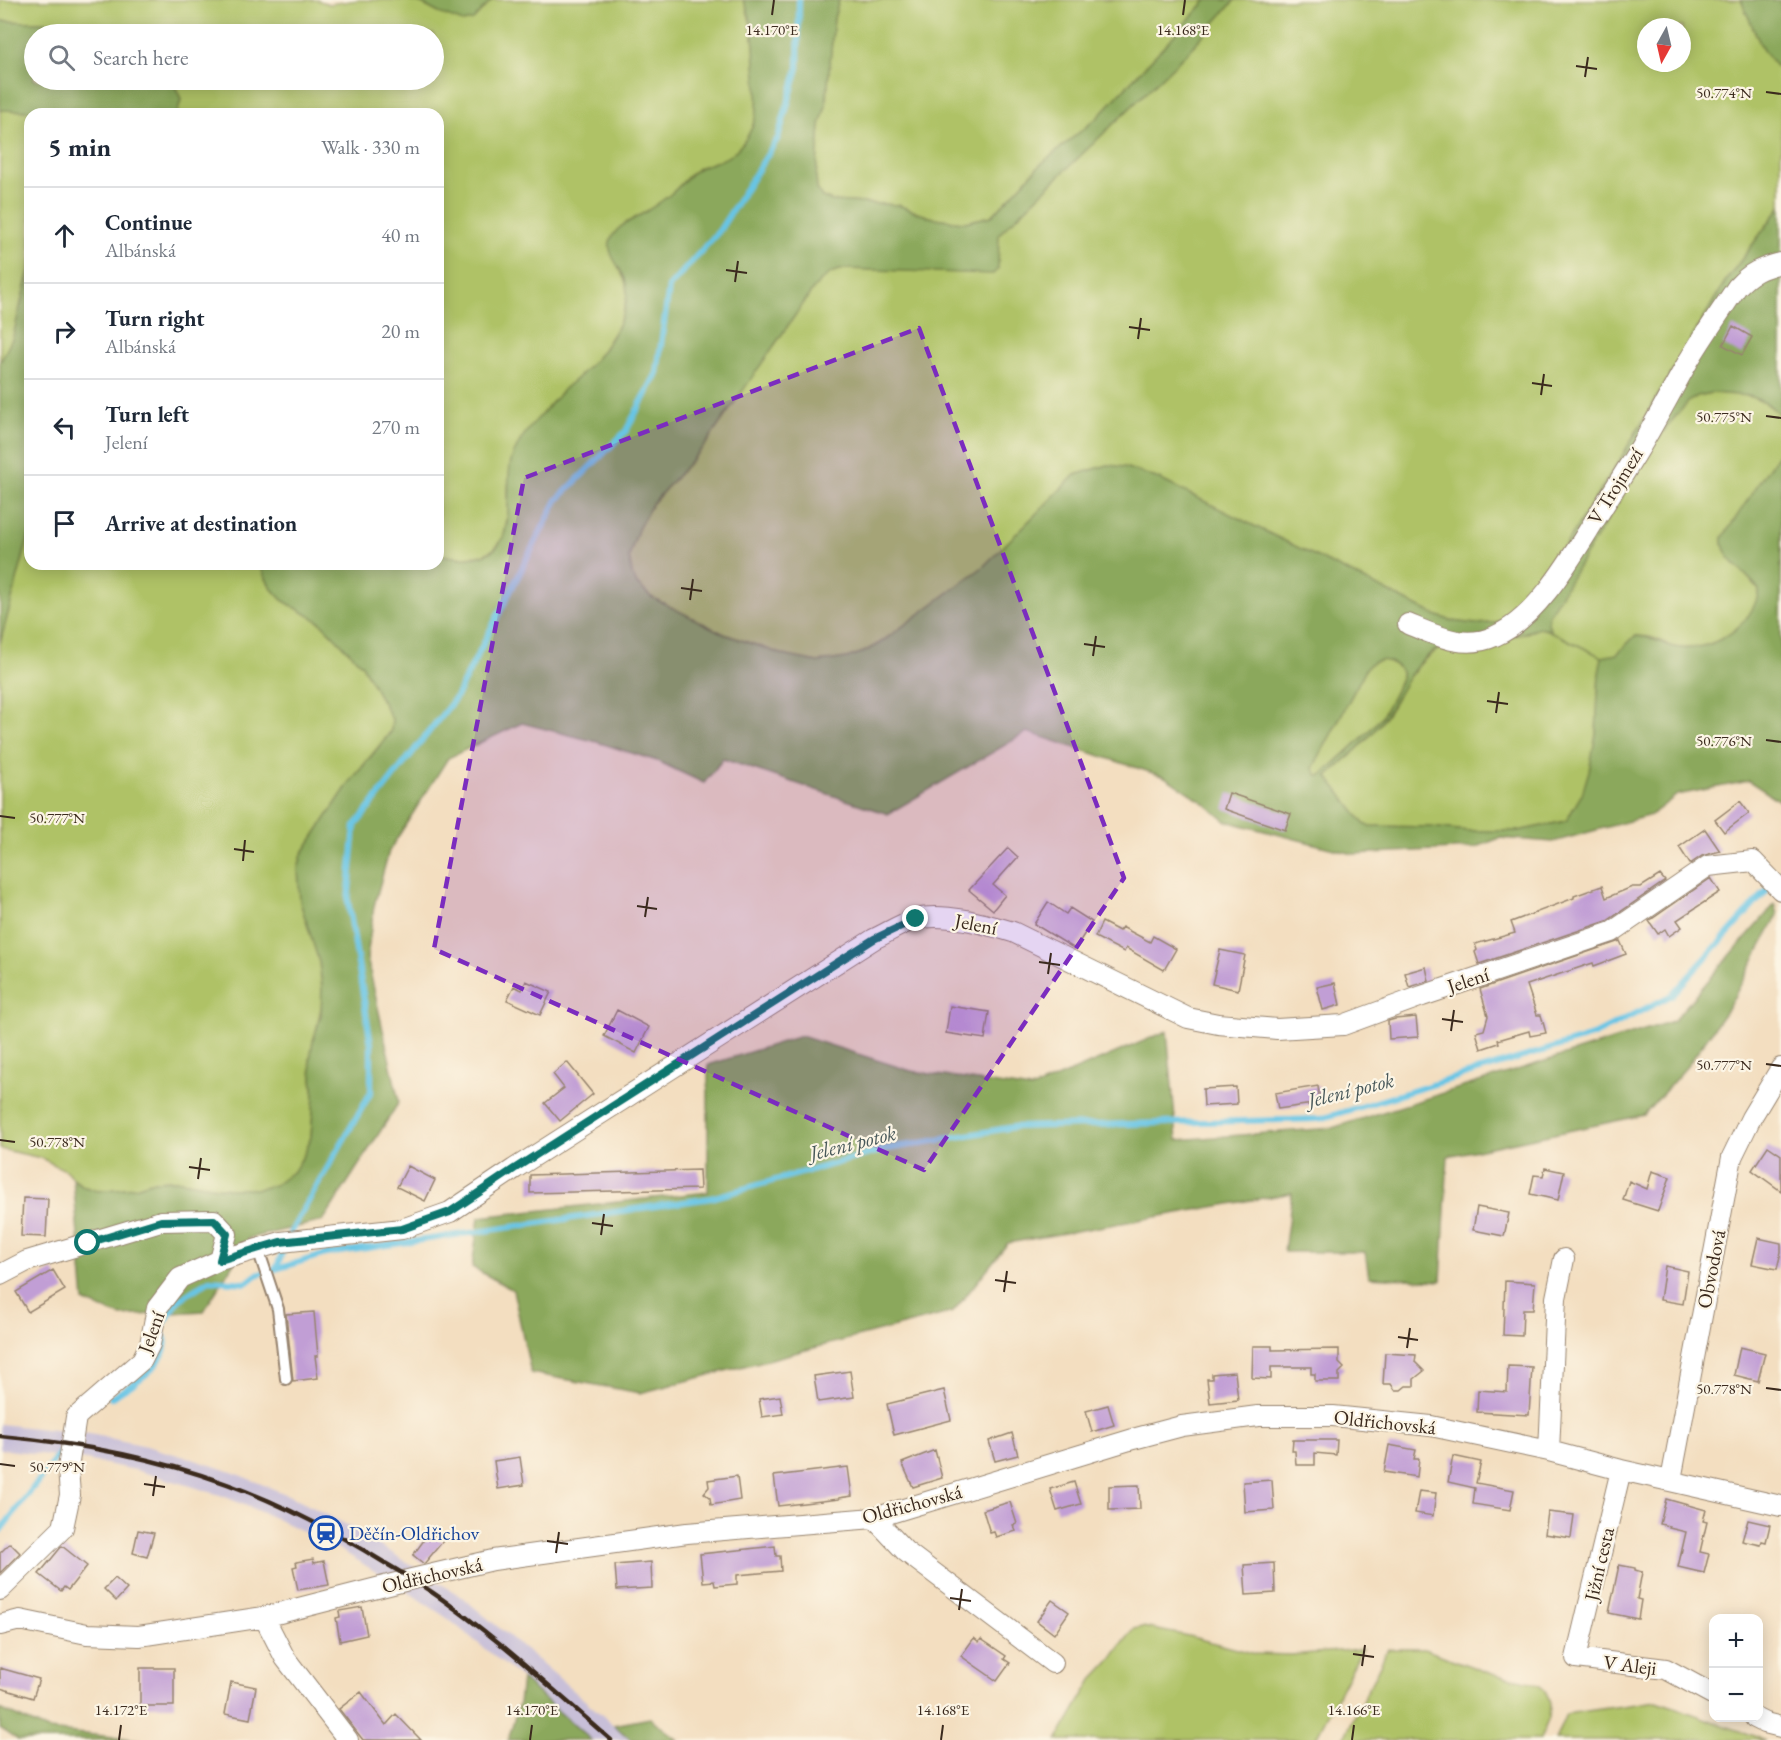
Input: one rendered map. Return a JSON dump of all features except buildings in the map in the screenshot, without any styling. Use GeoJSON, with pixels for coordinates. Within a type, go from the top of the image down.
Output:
{"type":"FeatureCollection","features":[{"type":"Feature","properties":{"kind":"street","name":"V Trojmezí"},"geometry":{"type":"LineString","coordinates":[[1408,624],[1443,639],[1464,642],[1480,641],[1496,636],[1516,624],[1542,598],[1576,549],[1637,453],[1690,359],[1737,287],[1758,269],[1781,262]]}},
{"type":"Feature","properties":{"kind":"street","name":"Jelení"},"geometry":{"type":"LineString","coordinates":[[0,1590],[63,1528],[70,1495],[68,1468],[76,1417],[142,1360],[150,1344],[157,1308],[180,1278],[220,1260],[261,1257],[280,1242],[402,1229],[450,1212],[874,939],[916,919],[941,917],[986,924],[1012,932],[1188,1018],[1218,1024],[1277,1029],[1343,1025],[1422,996],[1612,933],[1708,866],[1753,861],[1781,890]]}},
{"type":"Feature","properties":{"kind":"street","name":"Obvodová"},"geometry":{"type":"LineString","coordinates":[[1671,1480],[1732,1157],[1751,1118],[1781,1068]]}},
{"type":"Feature","properties":{"kind":"street"},"geometry":{"type":"LineString","coordinates":[[0,1275],[27,1261],[161,1221],[214,1220],[227,1234],[220,1260]]}},
{"type":"Feature","properties":{"kind":"street"},"geometry":{"type":"LineString","coordinates":[[1549,1450],[1556,1298],[1564,1259]]}},
{"type":"Feature","properties":{"kind":"street","name":"Oldřichovská"},"geometry":{"type":"LineString","coordinates":[[0,1625],[20,1620],[87,1634],[139,1636],[264,1617],[493,1560],[687,1533],[874,1518],[1133,1439],[1182,1426],[1249,1417],[1334,1416],[1431,1426],[1549,1450],[1621,1470],[1779,1504]]}},
{"type":"Feature","properties":{"kind":"street","name":"Jižní cesta"},"geometry":{"type":"LineString","coordinates":[[1576,1658],[1621,1470]]}},
{"type":"Feature","properties":{"kind":"street"},"geometry":{"type":"LineString","coordinates":[[874,1518],[905,1551],[1053,1663]]}},
{"type":"Feature","properties":{"kind":"street"},"geometry":{"type":"LineString","coordinates":[[264,1617],[285,1658],[348,1740]]}},
{"type":"Feature","properties":{"kind":"street","name":"V Aleji"},"geometry":{"type":"LineString","coordinates":[[1576,1658],[1666,1669],[1709,1693]]}},
{"type":"Feature","properties":{"kind":"street"},"geometry":{"type":"LineString","coordinates":[[1763,1722],[1781,1727]]}},
{"type":"Feature","properties":{"kind":"lane"},"geometry":{"type":"LineString","coordinates":[[261,1257],[278,1310],[286,1379]]}},
{"type":"Feature","properties":{"kind":"highlighted area"},"geometry":{"type":"Polygon","coordinates":[[[919,328],[1124,878],[924,1170],[434,949],[524,478],[919,328]]]}},
{"type":"Feature","properties":{"kind":"shaded area"},"geometry":{"type":"Polygon","coordinates":[[[0,1424],[90,1434],[142,1445],[232,1472],[288,1495],[351,1527],[462,1597],[631,1740],[591,1740],[522,1679],[447,1618],[339,1549],[223,1496],[184,1484],[135,1470],[86,1460],[0,1449],[0,1424]]]}},
{"type":"Feature","properties":{"kind":"green space"},"geometry":{"type":"Polygon","coordinates":[[[0,0],[317,0],[329,4],[358,0],[408,0],[439,13],[473,20],[492,0],[743,0],[753,42],[758,96],[757,111],[752,130],[735,152],[726,158],[697,169],[666,198],[624,224],[618,266],[626,283],[627,295],[616,329],[600,354],[581,375],[565,388],[511,462],[504,536],[494,549],[483,555],[456,558],[444,555],[444,108],[179,108],[181,99],[177,90],[444,90],[444,24],[93,24],[0,21],[0,0]]]}},
{"type":"Feature","properties":{"kind":"green space"},"geometry":{"type":"Polygon","coordinates":[[[408,0],[492,0],[473,20],[463,22],[408,0]]]}},
{"type":"Feature","properties":{"kind":"green space"},"geometry":{"type":"Polygon","coordinates":[[[743,0],[839,0],[834,18],[826,105],[820,125],[816,178],[817,189],[822,197],[832,201],[898,205],[929,217],[965,222],[992,216],[1040,165],[1098,117],[1207,0],[1235,0],[1187,53],[999,234],[998,269],[993,274],[845,269],[831,273],[814,288],[705,445],[652,504],[638,529],[629,557],[632,574],[637,584],[651,597],[724,634],[787,656],[817,662],[847,658],[880,643],[983,567],[1075,475],[1108,465],[1124,467],[1159,479],[1435,615],[1452,621],[1476,624],[1495,623],[1509,615],[1531,593],[1554,563],[1621,458],[1725,282],[1781,206],[1781,416],[1769,405],[1750,396],[1712,393],[1697,396],[1689,401],[1668,425],[1645,458],[1549,614],[1548,623],[1551,631],[1539,628],[1476,651],[1466,652],[1442,648],[1428,655],[1412,672],[1376,729],[1327,776],[1364,824],[1369,826],[1518,831],[1566,821],[1582,794],[1589,771],[1596,734],[1602,657],[1617,654],[1635,636],[1680,648],[1706,645],[1719,640],[1741,624],[1756,602],[1759,590],[1730,559],[1723,545],[1723,537],[1781,450],[1781,802],[1749,781],[1677,795],[1651,815],[1553,842],[1500,838],[1474,848],[1353,854],[1226,821],[1200,800],[1165,777],[1027,732],[888,814],[723,759],[704,783],[657,761],[597,742],[522,723],[448,758],[389,851],[374,906],[367,958],[399,1102],[323,1221],[249,1238],[204,1311],[121,1316],[84,1301],[73,1179],[82,1186],[98,1191],[135,1187],[154,1181],[175,1180],[229,1189],[258,1189],[275,1185],[295,1170],[311,1137],[314,1096],[310,1059],[321,1015],[322,985],[319,962],[300,902],[298,869],[302,854],[350,782],[391,732],[392,719],[362,665],[320,622],[282,600],[272,589],[262,570],[444,570],[444,555],[459,558],[474,557],[482,556],[495,549],[505,531],[509,471],[520,441],[564,389],[601,353],[624,311],[627,295],[626,283],[611,252],[612,236],[620,227],[667,197],[696,170],[733,153],[742,144],[753,125],[757,107],[757,87],[753,32],[743,0]],[[1388,661],[1373,662],[1367,667],[1313,768],[1317,775],[1324,773],[1366,734],[1389,705],[1400,682],[1401,672],[1398,667],[1388,661]]]}},
{"type":"Feature","properties":{"kind":"green space"},"geometry":{"type":"Polygon","coordinates":[[[839,0],[1207,0],[1098,117],[1040,165],[992,216],[965,222],[929,217],[898,205],[832,201],[822,197],[817,189],[820,125],[826,105],[834,18],[839,0]]]}},
{"type":"Feature","properties":{"kind":"green space"},"geometry":{"type":"Polygon","coordinates":[[[1235,0],[1741,0],[1763,50],[1781,72],[1781,206],[1725,282],[1621,458],[1554,563],[1531,593],[1509,615],[1495,623],[1476,624],[1452,621],[1435,615],[1159,479],[1124,467],[1108,465],[1075,475],[983,567],[880,643],[847,658],[817,662],[787,656],[724,634],[651,597],[637,584],[632,574],[629,557],[638,529],[652,504],[705,445],[821,281],[831,273],[845,269],[993,273],[999,234],[1187,53],[1235,0]]]}},
{"type":"Feature","properties":{"kind":"green space"},"geometry":{"type":"Polygon","coordinates":[[[1741,0],[1781,0],[1781,72],[1763,50],[1741,0]]]}},
{"type":"Feature","properties":{"kind":"green space"},"geometry":{"type":"Polygon","coordinates":[[[0,21],[93,24],[24,24],[24,90],[177,90],[181,99],[179,108],[0,110],[0,21]]]}},
{"type":"Feature","properties":{"kind":"green space"},"geometry":{"type":"Polygon","coordinates":[[[0,110],[24,111],[24,291],[13,337],[0,363],[0,110]]]}},
{"type":"Feature","properties":{"kind":"green space"},"geometry":{"type":"Polygon","coordinates":[[[24,291],[24,554],[0,643],[0,363],[13,337],[24,291]]]}},
{"type":"Feature","properties":{"kind":"green space"},"geometry":{"type":"Polygon","coordinates":[[[1712,393],[1758,399],[1781,416],[1781,450],[1752,493],[1723,544],[1728,555],[1759,590],[1750,614],[1731,633],[1719,640],[1693,648],[1680,648],[1653,638],[1635,636],[1599,673],[1592,764],[1581,797],[1566,821],[1518,831],[1468,831],[1364,824],[1327,777],[1381,723],[1403,684],[1423,661],[1439,649],[1524,634],[1539,628],[1550,631],[1548,614],[1645,458],[1668,425],[1689,401],[1697,396],[1712,393]]]}},
{"type":"Feature","properties":{"kind":"green space"},"geometry":{"type":"Polygon","coordinates":[[[24,554],[24,570],[262,570],[272,589],[282,600],[320,622],[362,665],[392,719],[391,731],[350,782],[302,854],[298,869],[319,962],[323,999],[310,1059],[314,1096],[311,1137],[295,1170],[275,1185],[258,1189],[229,1189],[175,1180],[154,1181],[135,1187],[98,1191],[82,1186],[65,1170],[41,1158],[0,1149],[0,643],[24,554]]]}},
{"type":"Feature","properties":{"kind":"green space"},"geometry":{"type":"Polygon","coordinates":[[[1382,660],[1398,667],[1401,672],[1400,682],[1389,705],[1366,734],[1324,773],[1317,775],[1313,768],[1367,667],[1373,662],[1382,660]]]}},
{"type":"Feature","properties":{"kind":"green space"},"geometry":{"type":"Polygon","coordinates":[[[1775,904],[1778,915],[1728,1008],[1688,1065],[1644,1115],[1448,1156],[1441,1281],[1369,1277],[1365,1252],[1284,1252],[1292,1193],[1008,1243],[953,1312],[640,1393],[531,1373],[513,1290],[472,1267],[479,1217],[708,1192],[708,1065],[801,1036],[911,1071],[1031,1089],[1167,1031],[1177,1140],[1332,1128],[1673,1021],[1775,904]]]}},
{"type":"Feature","properties":{"kind":"green space"},"geometry":{"type":"Polygon","coordinates":[[[1143,1627],[1256,1654],[1291,1655],[1362,1649],[1315,1740],[1057,1740],[1092,1680],[1134,1629],[1143,1627]]]}},
{"type":"Feature","properties":{"kind":"green space"},"geometry":{"type":"Polygon","coordinates":[[[1388,1649],[1424,1649],[1492,1674],[1532,1682],[1540,1686],[1547,1694],[1550,1704],[1549,1718],[1540,1740],[1343,1740],[1388,1649]]]}},
{"type":"Feature","properties":{"kind":"green space"},"geometry":{"type":"Polygon","coordinates":[[[522,1679],[591,1740],[508,1740],[519,1703],[522,1679]]]}},
{"type":"Feature","properties":{"kind":"green space"},"geometry":{"type":"Polygon","coordinates":[[[1657,1701],[1709,1720],[1709,1722],[1715,1722],[1765,1740],[1555,1740],[1566,1714],[1657,1701]]]}},
{"type":"Feature","properties":{"kind":"green space"},"geometry":{"type":"Polygon","coordinates":[[[0,1709],[48,1730],[141,1740],[18,1740],[0,1728],[0,1709]]]}},
{"type":"Feature","properties":{"kind":"green space"},"geometry":{"type":"Polygon","coordinates":[[[650,1718],[678,1740],[631,1740],[614,1725],[650,1718]]]}},
{"type":"Feature","properties":{"kind":"waterway"},"geometry":{"type":"LineString","coordinates":[[276,1269],[289,1235],[371,1092],[371,1044],[348,901],[355,826],[456,697],[557,500],[626,431],[657,373],[669,287],[719,231],[778,138],[798,68],[799,0]]}},
{"type":"Feature","properties":{"kind":"waterway","name":"Jelení potok"},"geometry":{"type":"LineString","coordinates":[[111,1398],[155,1366],[165,1349],[165,1339],[160,1330],[179,1300],[209,1280],[246,1283],[256,1275],[326,1254],[711,1198],[887,1149],[1014,1127],[1320,1119],[1592,1036],[1672,995],[1781,875]]}},
{"type":"Feature","properties":{"kind":"waterway","name":"Jelení potok"},"geometry":{"type":"LineString","coordinates":[[0,1531],[65,1446]]}},
{"type":"Feature","properties":{"kind":"railway"},"geometry":{"type":"LineString","coordinates":[[0,1436],[115,1452],[172,1466],[248,1492],[308,1519],[420,1584],[446,1602],[514,1655],[611,1740]]}},
{"type":"Feature","properties":{"kind":"place","name":"Děčín-Oldřichov"},"geometry":{"type":"Point","coordinates":[326,1533]}},
{"type":"Feature","properties":{"kind":"route"},"geometry":{"type":"LineString","coordinates":[[88,1243],[161,1221],[214,1220],[227,1234],[220,1260],[280,1242],[402,1229],[450,1212],[874,939],[916,919]]}}]}
